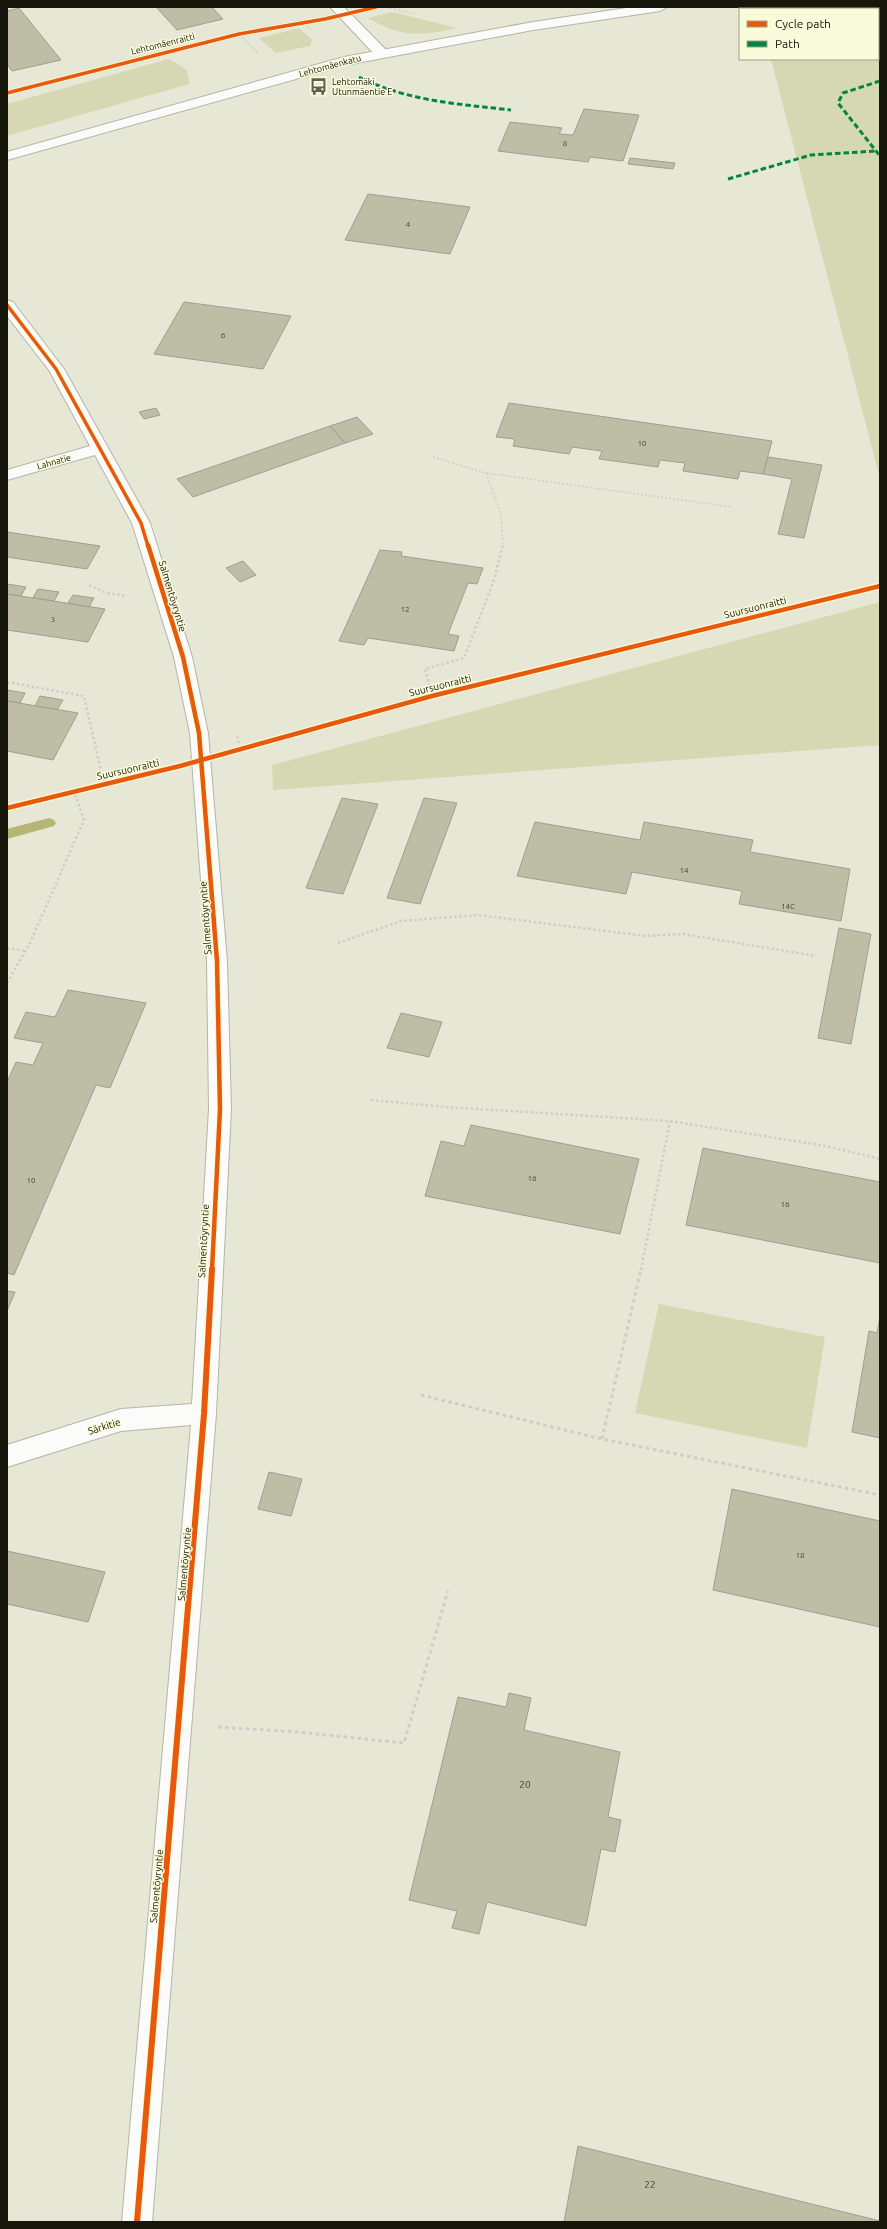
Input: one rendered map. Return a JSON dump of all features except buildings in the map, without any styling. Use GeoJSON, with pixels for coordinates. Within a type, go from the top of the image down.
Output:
{"type":"FeatureCollection","features":[{"type":"Feature","properties":{"kind":"street","name":"Lehtomäenkatu"},"geometry":{"type":"LineString","coordinates":[[7,156],[344,61],[381,53],[557,22],[660,7]]}},
{"type":"Feature","properties":{"kind":"street"},"geometry":{"type":"LineString","coordinates":[[340,11],[381,53]]}},
{"type":"Feature","properties":{"kind":"street","name":"Salmentöyryntie"},"geometry":{"type":"LineString","coordinates":[[7,305],[56,369],[101,448],[141,523],[183,657],[202,760],[217,961],[220,1108],[204,1414],[137,2222]]}},
{"type":"Feature","properties":{"kind":"street","name":"Lahnatie"},"geometry":{"type":"LineString","coordinates":[[7,475],[101,448]]}},
{"type":"Feature","properties":{"kind":"street","name":"Särkitie"},"geometry":{"type":"LineString","coordinates":[[7,1456],[121,1420],[204,1414]]}},
{"type":"Feature","properties":{"kind":"path"},"geometry":{"type":"LineString","coordinates":[[297,24],[326,19],[340,11]]}},
{"type":"Feature","properties":{"kind":"path"},"geometry":{"type":"LineString","coordinates":[[231,36],[246,33]]}},
{"type":"Feature","properties":{"kind":"path"},"geometry":{"type":"LineString","coordinates":[[434,457],[486,473],[732,507]]}},
{"type":"Feature","properties":{"kind":"path"},"geometry":{"type":"LineString","coordinates":[[432,696],[425,669],[464,658],[501,559],[503,526],[496,494],[486,473]]}},
{"type":"Feature","properties":{"kind":"path"},"geometry":{"type":"LineString","coordinates":[[7,682],[84,696],[104,784]]}},
{"type":"Feature","properties":{"kind":"path"},"geometry":{"type":"LineString","coordinates":[[202,760],[248,748]]}},
{"type":"Feature","properties":{"kind":"path"},"geometry":{"type":"LineString","coordinates":[[67,793],[82,790]]}},
{"type":"Feature","properties":{"kind":"path"},"geometry":{"type":"LineString","coordinates":[[7,983],[25,951],[84,820],[74,791]]}},
{"type":"Feature","properties":{"kind":"path"},"geometry":{"type":"LineString","coordinates":[[338,943],[401,921],[430,917],[478,915],[646,936],[683,934],[816,956]]}},
{"type":"Feature","properties":{"kind":"path"},"geometry":{"type":"LineString","coordinates":[[7,948],[25,951]]}},
{"type":"Feature","properties":{"kind":"path"},"geometry":{"type":"LineString","coordinates":[[371,1100],[446,1107],[670,1121],[826,1146],[880,1159]]}},
{"type":"Feature","properties":{"kind":"path"},"geometry":{"type":"LineString","coordinates":[[602,1439],[634,1304],[670,1121]]}},
{"type":"Feature","properties":{"kind":"path"},"geometry":{"type":"LineString","coordinates":[[421,1395],[602,1439],[880,1494]]}},
{"type":"Feature","properties":{"kind":"path"},"geometry":{"type":"LineString","coordinates":[[216,1727],[298,1732],[404,1743],[448,1591]]}},
{"type":"Feature","properties":{"kind":"green space"},"geometry":{"type":"Polygon","coordinates":[[[880,7],[880,479],[771,60],[879,60],[879,8],[810,8],[880,7]]]}},
{"type":"Feature","properties":{"kind":"green space"},"geometry":{"type":"Polygon","coordinates":[[[392,12],[457,28],[432,33],[411,34],[391,29],[368,18],[392,12]]]}},
{"type":"Feature","properties":{"kind":"green space"},"geometry":{"type":"Polygon","coordinates":[[[299,28],[312,40],[310,46],[276,53],[259,38],[299,28]]]}},
{"type":"Feature","properties":{"kind":"green space"},"geometry":{"type":"Polygon","coordinates":[[[169,59],[187,70],[189,84],[7,136],[7,104],[169,59]]]}},
{"type":"Feature","properties":{"kind":"green space"},"geometry":{"type":"Polygon","coordinates":[[[880,602],[880,745],[273,790],[272,765],[880,602]]]}},
{"type":"Feature","properties":{"kind":"green space"},"geometry":{"type":"Polygon","coordinates":[[[659,1304],[825,1337],[807,1448],[635,1413],[659,1304]]]}},
{"type":"Feature","properties":{"kind":"waterway"},"geometry":{"type":"LineString","coordinates":[[7,834],[49,823]]}},
{"type":"Feature","properties":{"kind":"marked path"},"geometry":{"type":"LineString","coordinates":[[359,77],[377,86],[414,97],[453,104],[511,110]]}},
{"type":"Feature","properties":{"kind":"marked path"},"geometry":{"type":"LineString","coordinates":[[880,81],[843,93],[838,103],[880,156]]}},
{"type":"Feature","properties":{"kind":"marked path"},"geometry":{"type":"LineString","coordinates":[[728,179],[811,155],[876,151]]}},
{"type":"Feature","properties":{"kind":"cycle path","name":"Lehtomäenraitti"},"geometry":{"type":"LineString","coordinates":[[7,93],[239,34],[325,19],[376,7]]}},
{"type":"Feature","properties":{"kind":"cycle path"},"geometry":{"type":"LineString","coordinates":[[7,305],[56,369],[141,523],[183,657],[199,733],[217,961],[220,1109],[204,1414],[137,2222]]}},
{"type":"Feature","properties":{"kind":"cycle path","name":"Suursuonraitti"},"geometry":{"type":"LineString","coordinates":[[7,808],[180,766],[432,696],[880,586]]}},
{"type":"Feature","properties":{"kind":"place","name":"Lehtomäki Utunmäentie E"},"geometry":{"type":"Point","coordinates":[319,87]}}]}
